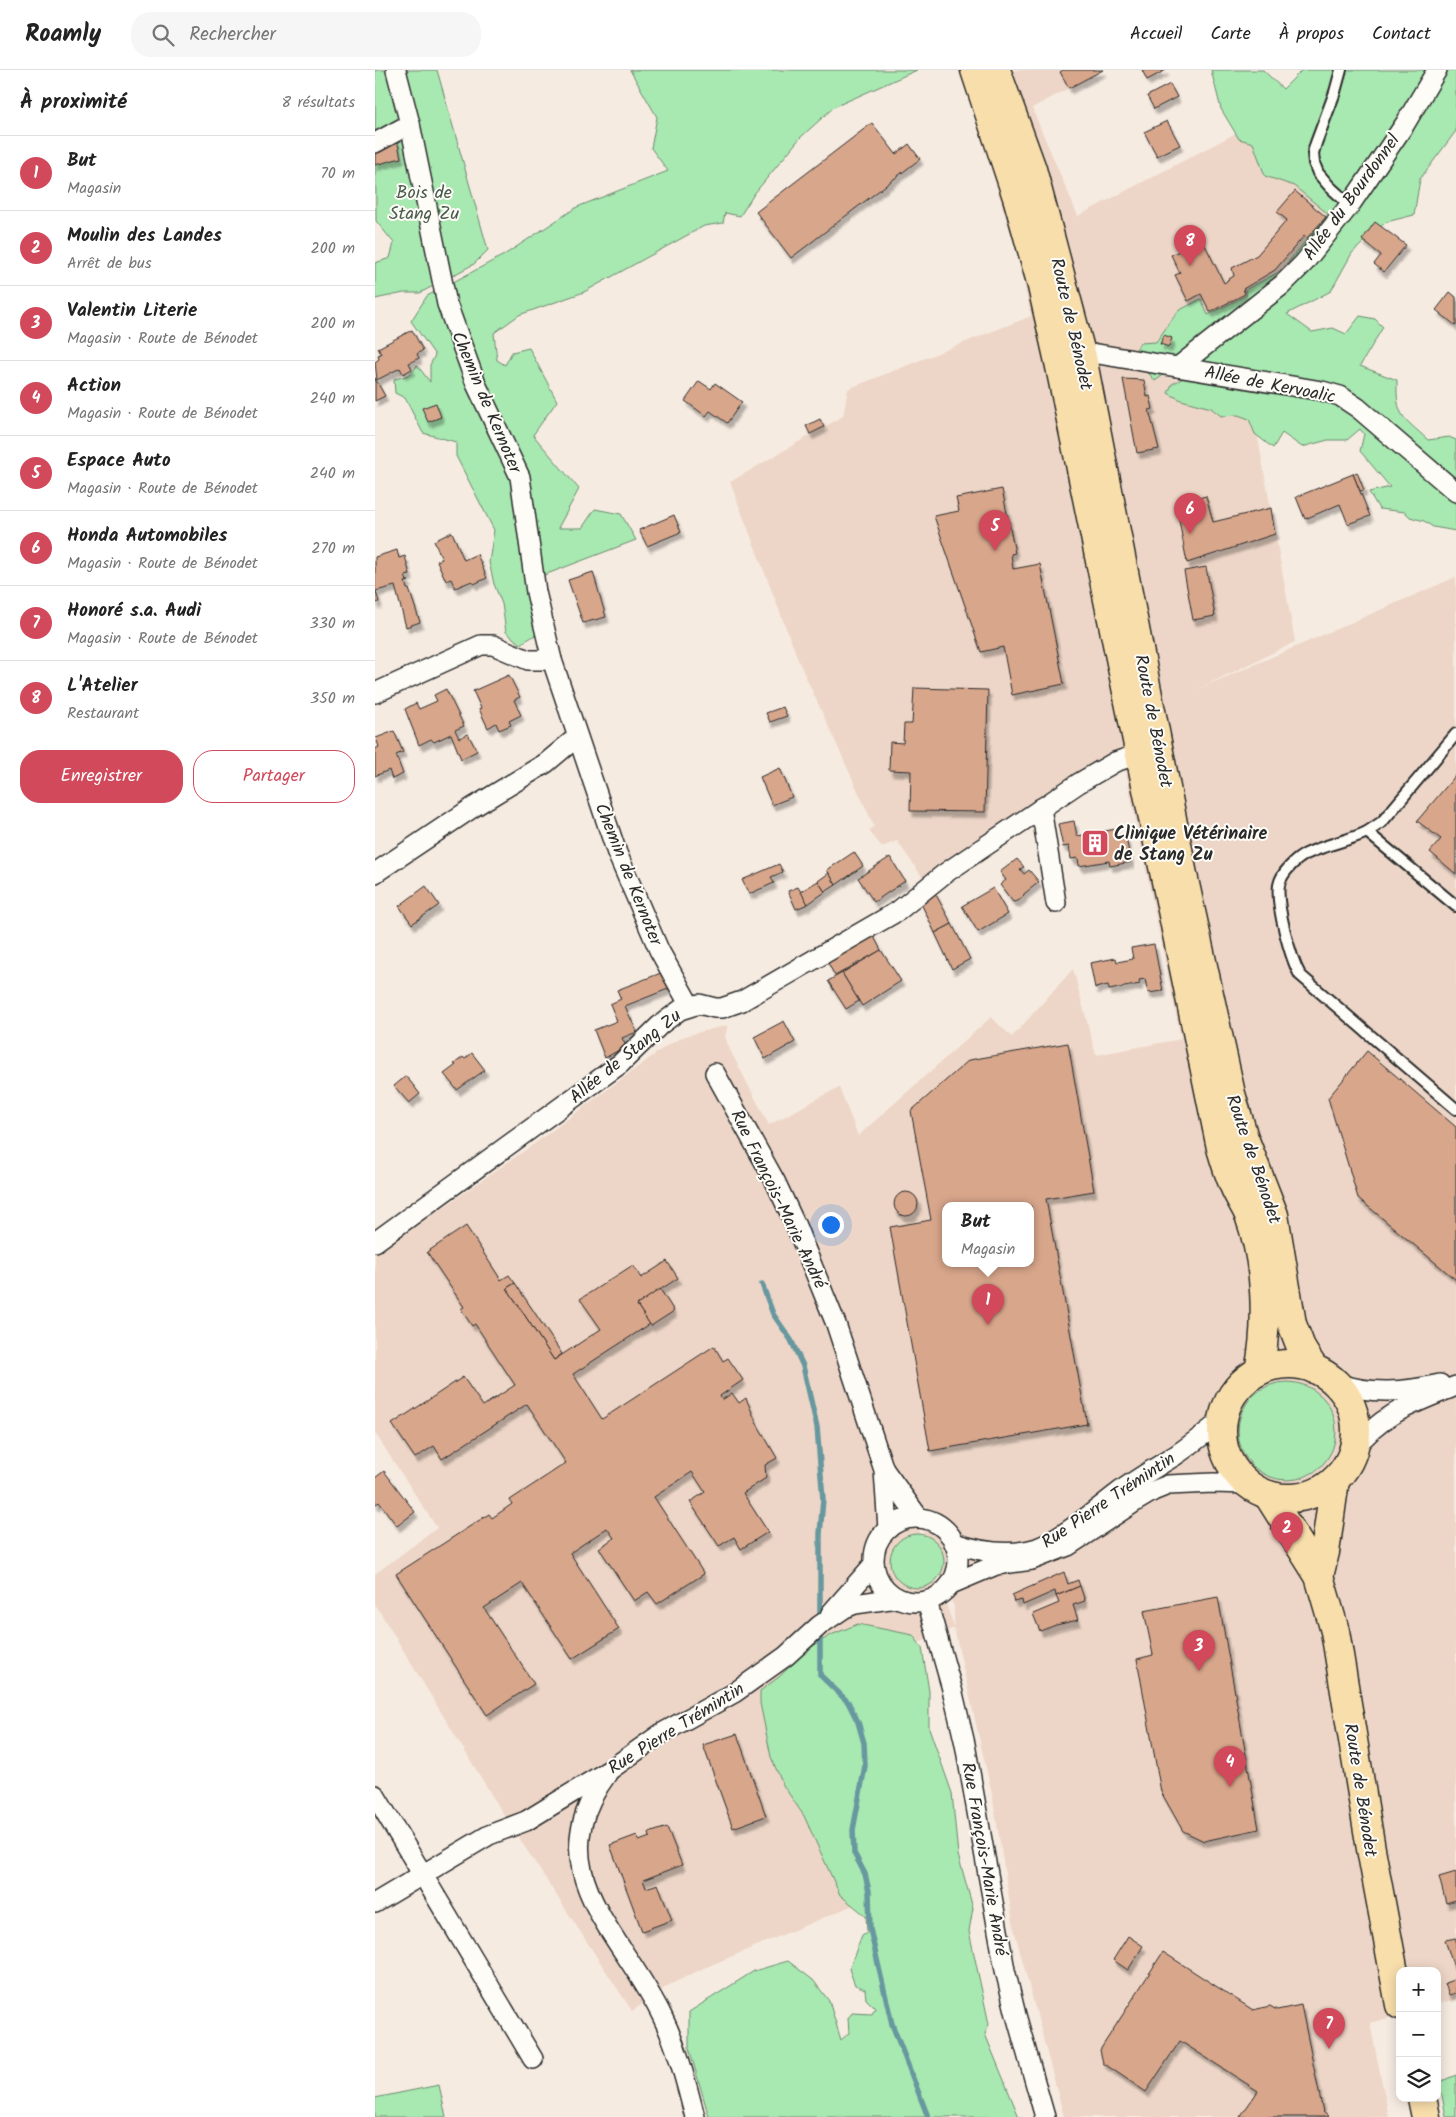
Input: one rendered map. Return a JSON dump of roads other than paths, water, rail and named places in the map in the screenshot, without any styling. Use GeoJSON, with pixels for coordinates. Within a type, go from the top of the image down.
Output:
{"type":"FeatureCollection","features":[{"type":"Feature","properties":{"kind":"main road","name":"Route de Bénodet"},"geometry":{"type":"LineString","coordinates":[[975,70],[1042,259],[1082,356],[1183,875],[1237,1115],[1243,1138],[1268,1197],[1278,1230],[1291,1324],[1299,1343],[1325,1376]]}},
{"type":"Feature","properties":{"kind":"main road","name":"Route de Bénodet"},"geometry":{"type":"LineString","coordinates":[[997,70],[1032,169],[1042,259],[1081,464],[1221,1148],[1227,1172],[1248,1214],[1256,1238],[1264,1302],[1265,1334],[1259,1371]]}},
{"type":"Feature","properties":{"kind":"main road"},"geometry":{"type":"LineString","coordinates":[[1296,1364],[1325,1376],[1347,1397],[1354,1414],[1356,1432],[1349,1461],[1335,1480],[1320,1490],[1304,1496],[1286,1498],[1258,1490],[1235,1471],[1226,1456],[1222,1438],[1222,1420],[1227,1405],[1235,1391],[1245,1379],[1259,1371],[1277,1365],[1296,1364]]}},
{"type":"Feature","properties":{"kind":"main road","name":"Route de Bénodet"},"geometry":{"type":"LineString","coordinates":[[1319,1576],[1335,1480]]}},
{"type":"Feature","properties":{"kind":"main road","name":"Route de Bénodet"},"geometry":{"type":"LineString","coordinates":[[1258,1490],[1319,1576],[1335,1631],[1371,1849],[1396,1983]]}},
{"type":"Feature","properties":{"kind":"main road"},"geometry":{"type":"LineString","coordinates":[[1423,2102],[1426,2117]]}},
{"type":"Feature","properties":{"kind":"street","name":"Chemin de Kernoter"},"geometry":{"type":"LineString","coordinates":[[396,70],[410,124],[447,304],[476,384],[520,477],[537,592],[552,660],[606,823],[635,897],[659,950],[690,1006]]}},
{"type":"Feature","properties":{"kind":"street","name":"Allée du Bourdonnel"},"geometry":{"type":"LineString","coordinates":[[1178,367],[1281,285],[1304,263],[1350,205],[1405,124],[1437,70]]}},
{"type":"Feature","properties":{"kind":"street"},"geometry":{"type":"LineString","coordinates":[[375,143],[410,124]]}},
{"type":"Feature","properties":{"kind":"street"},"geometry":{"type":"LineString","coordinates":[[1042,259],[1053,293],[1066,347],[1082,356]]}},
{"type":"Feature","properties":{"kind":"street","name":"Allée de Kervoalic"},"geometry":{"type":"LineString","coordinates":[[1082,356],[1098,354],[1304,388],[1340,396],[1358,408],[1456,492]]}},
{"type":"Feature","properties":{"kind":"street"},"geometry":{"type":"LineString","coordinates":[[375,693],[481,645],[493,645],[528,660],[552,660]]}},
{"type":"Feature","properties":{"kind":"street"},"geometry":{"type":"LineString","coordinates":[[1154,721],[1151,742],[1139,754],[1150,760],[1169,848],[1183,875]]}},
{"type":"Feature","properties":{"kind":"street"},"geometry":{"type":"LineString","coordinates":[[375,874],[472,808],[546,763],[577,737]]}},
{"type":"Feature","properties":{"kind":"street","name":"Allée de Stang Zu"},"geometry":{"type":"LineString","coordinates":[[375,1242],[620,1064],[660,1025],[680,1010],[702,1004],[715,1008],[742,1001],[898,911],[944,874],[1105,767],[1139,754]]}},
{"type":"Feature","properties":{"kind":"street"},"geometry":{"type":"LineString","coordinates":[[1041,808],[1056,903]]}},
{"type":"Feature","properties":{"kind":"street","name":"Rue François-Marie André"},"geometry":{"type":"LineString","coordinates":[[715,1073],[775,1181],[804,1243],[837,1324],[884,1470],[888,1529]]}},
{"type":"Feature","properties":{"kind":"street"},"geometry":{"type":"LineString","coordinates":[[1325,1376],[1367,1391],[1427,1387],[1456,1381]]}},
{"type":"Feature","properties":{"kind":"street"},"geometry":{"type":"LineString","coordinates":[[1353,1450],[1366,1434],[1382,1420],[1456,1386]]}},
{"type":"Feature","properties":{"kind":"street","name":"Rue Pierre Trémintin"},"geometry":{"type":"LineString","coordinates":[[954,1542],[977,1550],[996,1553],[1038,1548],[1054,1539],[1120,1491],[1177,1454],[1222,1420]]}},
{"type":"Feature","properties":{"kind":"street","name":"Rue François-Marie André"},"geometry":{"type":"LineString","coordinates":[[884,1470],[919,1518]]}},
{"type":"Feature","properties":{"kind":"street","name":"Rue Pierre Trémintin"},"geometry":{"type":"LineString","coordinates":[[951,1584],[996,1565],[1031,1560],[1059,1549],[1105,1523],[1153,1491],[1168,1485],[1213,1483],[1258,1490]]}},
{"type":"Feature","properties":{"kind":"street"},"geometry":{"type":"LineString","coordinates":[[919,1518],[936,1523],[944,1529],[954,1542],[958,1556],[957,1571],[951,1584],[943,1593],[927,1601],[908,1602],[897,1598],[885,1589],[877,1578],[874,1564],[879,1540],[888,1529],[903,1520],[919,1518]]}},
{"type":"Feature","properties":{"kind":"street","name":"Rue Pierre Trémintin"},"geometry":{"type":"LineString","coordinates":[[375,1903],[489,1835],[526,1821],[611,1770],[662,1733],[734,1693],[786,1656],[820,1625],[874,1564]]}},
{"type":"Feature","properties":{"kind":"street","name":"Rue Pierre Trémintin"},"geometry":{"type":"LineString","coordinates":[[820,1625],[845,1608],[855,1604],[897,1598]]}},
{"type":"Feature","properties":{"kind":"street","name":"Rue François-Marie André"},"geometry":{"type":"LineString","coordinates":[[927,1601],[953,1689],[965,1744],[1007,1979],[1026,2054],[1045,2117]]}},
{"type":"Feature","properties":{"kind":"street"},"geometry":{"type":"LineString","coordinates":[[611,1770],[596,1788],[585,1813],[578,1858],[582,1875],[600,1914],[648,1989],[663,2017],[676,2050],[695,2117]]}},
{"type":"Feature","properties":{"kind":"street"},"geometry":{"type":"LineString","coordinates":[[375,1795],[533,2059]]}},
{"type":"Feature","properties":{"kind":"lane"},"geometry":{"type":"LineString","coordinates":[[1341,70],[1316,143],[1314,163],[1329,187],[1350,205]]}},
{"type":"Feature","properties":{"kind":"lane"},"geometry":{"type":"LineString","coordinates":[[1456,734],[1382,822],[1352,839],[1317,849],[1304,855],[1281,878],[1279,886],[1283,920],[1295,965],[1306,982],[1456,1109]]}},
{"type":"Feature","properties":{"kind":"lane"},"geometry":{"type":"LineString","coordinates":[[1367,832],[1456,906]]}},
{"type":"Feature","properties":{"kind":"waterway"},"geometry":{"type":"LineString","coordinates":[[762,1284],[773,1314],[791,1340],[803,1366],[817,1427],[823,1499],[820,1534],[820,1619]]}},
{"type":"Feature","properties":{"kind":"waterway"},"geometry":{"type":"LineString","coordinates":[[820,1631],[820,1675],[848,1702],[858,1722],[864,1743],[865,1766],[853,1830],[854,1853],[865,1874],[869,1891],[870,1929],[892,2024],[928,2117]]}},
{"type":"Feature","properties":{"kind":"place","name":"L'Atelier"},"geometry":{"type":"Point","coordinates":[1190,266]}},
{"type":"Feature","properties":{"kind":"place","name":"Honda Automobiles"},"geometry":{"type":"Point","coordinates":[1190,534]}},
{"type":"Feature","properties":{"kind":"place","name":"Espace Auto"},"geometry":{"type":"Point","coordinates":[995,551]}},
{"type":"Feature","properties":{"kind":"place","name":"Clinique Vétérinaire de Stang Zu"},"geometry":{"type":"Point","coordinates":[1095,843]}},
{"type":"Feature","properties":{"kind":"place","name":"But"},"geometry":{"type":"Point","coordinates":[988,1325]}},
{"type":"Feature","properties":{"kind":"place","name":"Moulin des Landes"},"geometry":{"type":"Point","coordinates":[1287,1553]}},
{"type":"Feature","properties":{"kind":"place","name":"Valentin Literie"},"geometry":{"type":"Point","coordinates":[1199,1671]}},
{"type":"Feature","properties":{"kind":"place","name":"Action"},"geometry":{"type":"Point","coordinates":[1230,1787]}},
{"type":"Feature","properties":{"kind":"place","name":"Honoré s.a. Audi"},"geometry":{"type":"Point","coordinates":[1329,2049]}},
{"type":"Feature","properties":{"kind":"park label","name":"Bois de Stang Zu"},"geometry":{"type":"Point","coordinates":[424,202]}}]}
